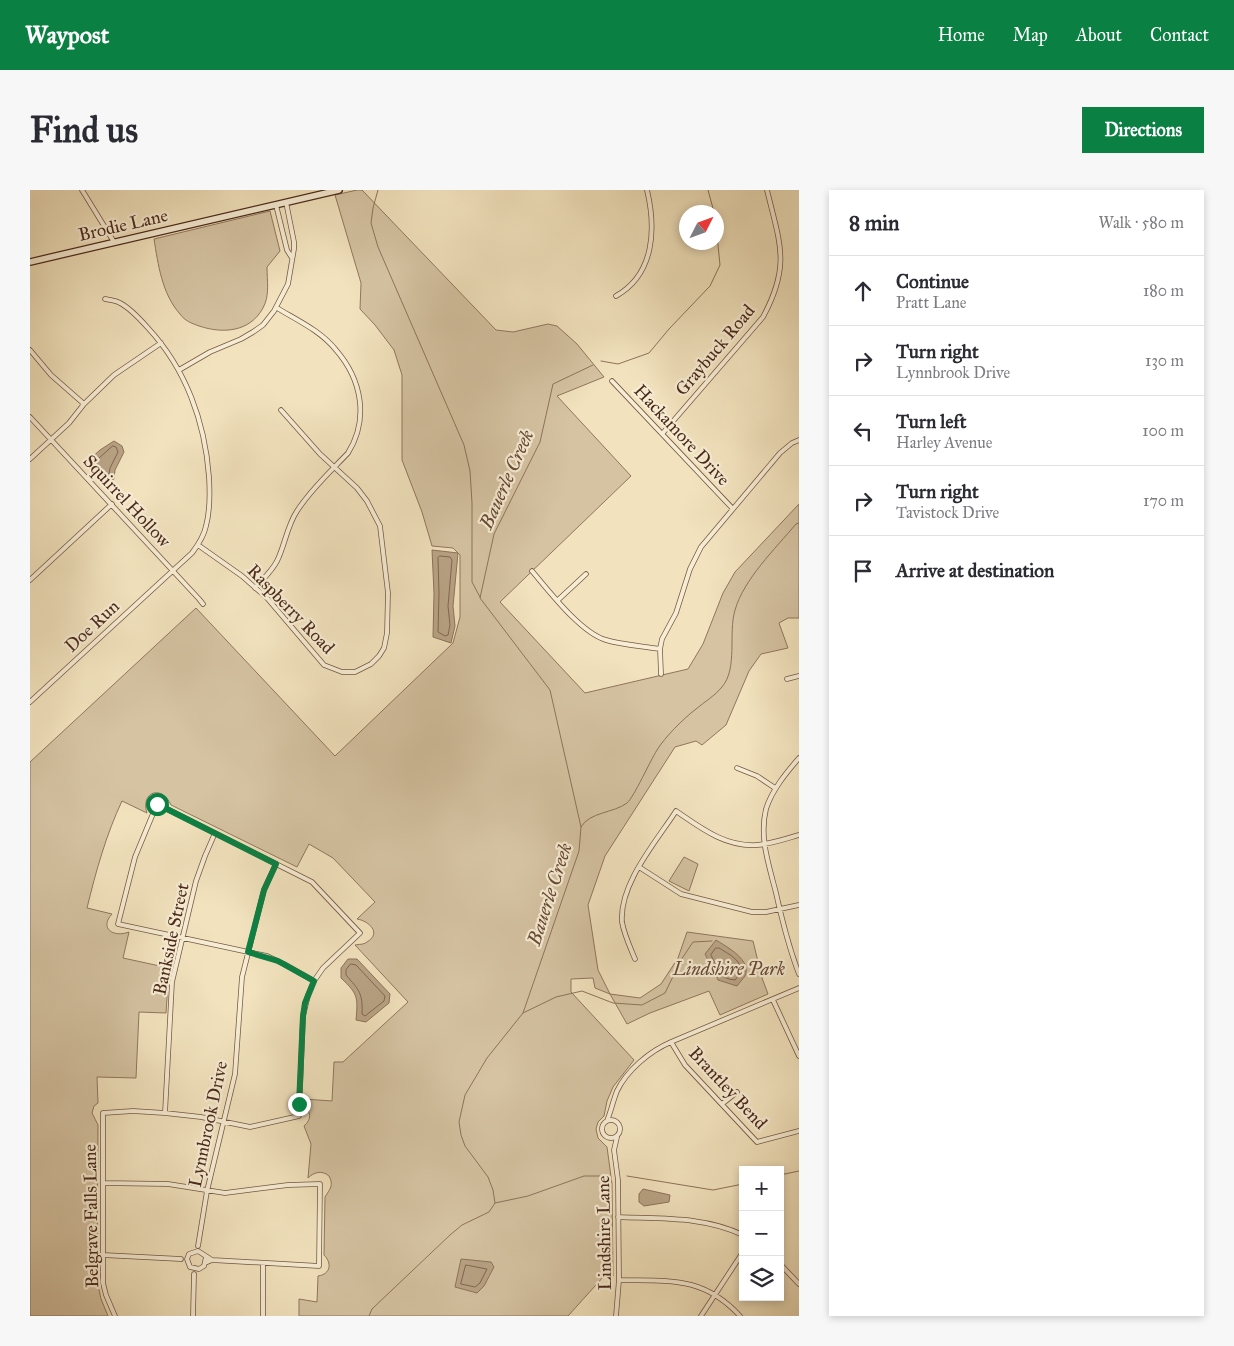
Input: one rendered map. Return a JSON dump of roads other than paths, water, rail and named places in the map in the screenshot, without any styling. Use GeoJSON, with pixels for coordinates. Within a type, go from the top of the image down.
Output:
{"type":"FeatureCollection","features":[{"type":"Feature","properties":{"kind":"main road","name":"Brodie Lane"},"geometry":{"type":"LineString","coordinates":[[30,262],[339,190]]}},
{"type":"Feature","properties":{"kind":"street"},"geometry":{"type":"LineString","coordinates":[[82,190],[114,242]]}},
{"type":"Feature","properties":{"kind":"street"},"geometry":{"type":"LineString","coordinates":[[616,296],[625,291],[636,278],[645,263],[650,246],[653,231],[652,211],[647,190]]}},
{"type":"Feature","properties":{"kind":"street","name":"Graybuck Road"},"geometry":{"type":"LineString","coordinates":[[662,434],[763,318],[773,299],[778,284],[781,249],[767,190]]}},
{"type":"Feature","properties":{"kind":"street"},"geometry":{"type":"LineString","coordinates":[[178,370],[210,352],[253,332],[263,325],[277,308],[288,284],[294,242],[286,202]]}},
{"type":"Feature","properties":{"kind":"street"},"geometry":{"type":"LineString","coordinates":[[276,205],[287,250],[292,258]]}},
{"type":"Feature","properties":{"kind":"street"},"geometry":{"type":"LineString","coordinates":[[105,299],[119,302],[143,322],[161,343],[178,370],[197,411],[207,454],[209,506],[206,526],[198,545]]}},
{"type":"Feature","properties":{"kind":"street"},"geometry":{"type":"LineString","coordinates":[[256,588],[278,560],[286,533],[297,511],[308,495],[348,453],[360,427],[361,404],[357,388],[349,368],[336,349],[321,335],[277,308]]}},
{"type":"Feature","properties":{"kind":"street"},"geometry":{"type":"LineString","coordinates":[[30,459],[114,376],[161,343]]}},
{"type":"Feature","properties":{"kind":"street"},"geometry":{"type":"LineString","coordinates":[[30,350],[51,375],[84,404]]}},
{"type":"Feature","properties":{"kind":"street","name":"Hackamore Drive"},"geometry":{"type":"LineString","coordinates":[[612,380],[733,509]]}},
{"type":"Feature","properties":{"kind":"street","name":"Raspberry Road"},"geometry":{"type":"LineString","coordinates":[[198,545],[256,588],[278,609],[315,657],[324,665],[342,672],[355,672],[371,664],[384,648],[387,633],[388,593],[380,526],[367,501],[357,488],[304,438],[281,410]]}},
{"type":"Feature","properties":{"kind":"street","name":"Squirrel Hollow"},"geometry":{"type":"LineString","coordinates":[[30,417],[203,604]]}},
{"type":"Feature","properties":{"kind":"street"},"geometry":{"type":"LineString","coordinates":[[661,674],[660,649],[667,628],[680,602],[690,569],[701,547],[780,453],[799,440]]}},
{"type":"Feature","properties":{"kind":"street"},"geometry":{"type":"LineString","coordinates":[[30,580],[112,504]]}},
{"type":"Feature","properties":{"kind":"street","name":"Doe Run"},"geometry":{"type":"LineString","coordinates":[[30,702],[192,553],[198,545]]}},
{"type":"Feature","properties":{"kind":"street"},"geometry":{"type":"LineString","coordinates":[[532,571],[582,626],[598,637],[660,649]]}},
{"type":"Feature","properties":{"kind":"street"},"geometry":{"type":"LineString","coordinates":[[558,600],[586,574]]}},
{"type":"Feature","properties":{"kind":"street"},"geometry":{"type":"LineString","coordinates":[[787,679],[799,676]]}},
{"type":"Feature","properties":{"kind":"street"},"geometry":{"type":"LineString","coordinates":[[799,758],[775,788],[765,816],[764,844],[788,942],[799,974]]}},
{"type":"Feature","properties":{"kind":"street"},"geometry":{"type":"LineString","coordinates":[[737,768],[757,776],[775,788]]}},
{"type":"Feature","properties":{"kind":"street"},"geometry":{"type":"LineString","coordinates":[[165,1113],[250,1127],[298,1116],[305,1003],[314,981],[328,962],[360,933],[316,884],[157,804],[135,857],[118,924],[248,952],[278,961],[314,981]]}},
{"type":"Feature","properties":{"kind":"street"},"geometry":{"type":"LineString","coordinates":[[635,958],[624,932],[622,910],[624,897],[639,868],[676,812],[711,834],[739,844],[764,844],[799,835]]}},
{"type":"Feature","properties":{"kind":"street","name":"Bankside Street"},"geometry":{"type":"LineString","coordinates":[[165,1113],[172,982],[199,872],[215,833]]}},
{"type":"Feature","properties":{"kind":"street","name":"Lynnbrook Drive"},"geometry":{"type":"LineString","coordinates":[[195,1251],[198,1246],[207,1190],[235,1074],[241,984],[264,890],[276,864]]}},
{"type":"Feature","properties":{"kind":"street"},"geometry":{"type":"LineString","coordinates":[[639,868],[674,890],[692,897],[758,913],[799,904]]}},
{"type":"Feature","properties":{"kind":"street","name":"Lindshire Lane"},"geometry":{"type":"LineString","coordinates":[[616,1316],[619,1280],[618,1180],[614,1150],[608,1138],[602,1132],[617,1091],[628,1076],[655,1050],[799,988]]}},
{"type":"Feature","properties":{"kind":"street"},"geometry":{"type":"LineString","coordinates":[[773,1000],[799,1056]]}},
{"type":"Feature","properties":{"kind":"street","name":"Brantley Bend"},"geometry":{"type":"LineString","coordinates":[[671,1042],[685,1064],[757,1142],[799,1132]]}},
{"type":"Feature","properties":{"kind":"street"},"geometry":{"type":"LineString","coordinates":[[722,1104],[736,1092]]}},
{"type":"Feature","properties":{"kind":"street","name":"Lindshire Lane"},"geometry":{"type":"LineString","coordinates":[[611,1108],[620,1129],[614,1150]]}},
{"type":"Feature","properties":{"kind":"street","name":"Belgrave Falls Lane"},"geometry":{"type":"LineString","coordinates":[[115,1316],[104,1289],[103,1113],[134,1111],[165,1113]]}},
{"type":"Feature","properties":{"kind":"street"},"geometry":{"type":"LineString","coordinates":[[607,1121],[616,1122]]}},
{"type":"Feature","properties":{"kind":"street"},"geometry":{"type":"LineString","coordinates":[[608,1138],[617,1137]]}},
{"type":"Feature","properties":{"kind":"street"},"geometry":{"type":"LineString","coordinates":[[103,1183],[158,1184],[231,1193],[288,1185],[320,1184],[319,1266],[212,1260],[206,1257],[198,1246]]}},
{"type":"Feature","properties":{"kind":"street"},"geometry":{"type":"LineString","coordinates":[[618,1217],[696,1221],[720,1225],[739,1233]]}},
{"type":"Feature","properties":{"kind":"street"},"geometry":{"type":"LineString","coordinates":[[181,1259],[195,1251],[200,1251]]}},
{"type":"Feature","properties":{"kind":"street"},"geometry":{"type":"LineString","coordinates":[[103,1255],[181,1259],[187,1262],[194,1274],[193,1316]]}},
{"type":"Feature","properties":{"kind":"street"},"geometry":{"type":"LineString","coordinates":[[187,1262],[188,1256]]}},
{"type":"Feature","properties":{"kind":"street"},"geometry":{"type":"LineString","coordinates":[[701,1316],[740,1256]]}},
{"type":"Feature","properties":{"kind":"street"},"geometry":{"type":"LineString","coordinates":[[205,1263],[206,1257]]}},
{"type":"Feature","properties":{"kind":"street"},"geometry":{"type":"LineString","coordinates":[[194,1274],[205,1263],[212,1260]]}},
{"type":"Feature","properties":{"kind":"street"},"geometry":{"type":"LineString","coordinates":[[263,1263],[263,1316]]}},
{"type":"Feature","properties":{"kind":"street"},"geometry":{"type":"LineString","coordinates":[[192,1268],[199,1269]]}},
{"type":"Feature","properties":{"kind":"street"},"geometry":{"type":"LineString","coordinates":[[784,1268],[799,1284]]}},
{"type":"Feature","properties":{"kind":"street"},"geometry":{"type":"LineString","coordinates":[[619,1280],[696,1285],[726,1302],[740,1316]]}},
{"type":"Feature","properties":{"kind":"water"},"geometry":{"type":"Polygon","coordinates":[[[114,441],[122,446],[124,452],[115,470],[114,479],[105,480],[94,473],[89,460],[114,441]]]}},
{"type":"Feature","properties":{"kind":"water"},"geometry":{"type":"Polygon","coordinates":[[[432,550],[458,553],[453,606],[455,626],[451,643],[433,637],[434,593],[432,550]]]}},
{"type":"Feature","properties":{"kind":"water"},"geometry":{"type":"Polygon","coordinates":[[[716,940],[732,950],[742,959],[745,965],[745,976],[737,986],[718,980],[705,954],[716,940]]]}},
{"type":"Feature","properties":{"kind":"water"},"geometry":{"type":"Polygon","coordinates":[[[348,959],[357,959],[390,994],[389,1003],[366,1022],[356,1020],[356,996],[341,978],[341,968],[348,959]]]}},
{"type":"Feature","properties":{"kind":"water"},"geometry":{"type":"Polygon","coordinates":[[[643,1189],[670,1195],[669,1202],[644,1206],[639,1202],[639,1194],[643,1189]]]}},
{"type":"Feature","properties":{"kind":"water"},"geometry":{"type":"Polygon","coordinates":[[[461,1259],[491,1262],[494,1267],[484,1286],[477,1293],[455,1287],[461,1259]]]}},
{"type":"Feature","properties":{"kind":"waterway"},"geometry":{"type":"LineString","coordinates":[[378,190],[371,223],[378,247],[464,445],[470,471],[472,503],[472,582],[480,597]]}},
{"type":"Feature","properties":{"kind":"waterway"},"geometry":{"type":"LineString","coordinates":[[708,190],[712,205]]}},
{"type":"Feature","properties":{"kind":"waterway"},"geometry":{"type":"LineString","coordinates":[[601,361],[618,364],[649,353],[710,286],[720,265],[718,250]]}},
{"type":"Feature","properties":{"kind":"waterway","name":"Bauerle Creek"},"geometry":{"type":"LineString","coordinates":[[369,1316],[372,1309],[450,1235],[462,1225],[489,1212],[495,1203],[488,1177],[465,1146],[461,1135],[459,1122],[465,1095],[487,1058],[523,1013],[579,851],[581,827],[550,690],[480,598],[494,534],[540,442],[553,384],[593,365]]}},
{"type":"Feature","properties":{"kind":"waterway"},"geometry":{"type":"LineString","coordinates":[[581,827],[590,818],[627,803],[634,794],[657,750],[665,740],[675,728],[722,687],[730,670],[733,619],[739,598],[761,565],[796,524],[799,523]]}},
{"type":"Feature","properties":{"kind":"waterway"},"geometry":{"type":"LineString","coordinates":[[523,1013],[556,997],[582,991],[613,1003],[642,1005],[665,993],[681,960],[693,942],[712,941]]}},
{"type":"Feature","properties":{"kind":"waterway"},"geometry":{"type":"LineString","coordinates":[[784,1174],[799,1171]]}},
{"type":"Feature","properties":{"kind":"waterway"},"geometry":{"type":"LineString","coordinates":[[495,1203],[528,1196],[584,1176],[603,1176]]}},
{"type":"Feature","properties":{"kind":"waterway"},"geometry":{"type":"LineString","coordinates":[[627,1176],[713,1190],[739,1185]]}},
{"type":"Feature","properties":{"kind":"park label","name":"Lindshire Park"},"geometry":{"type":"Point","coordinates":[729,969]}}]}
